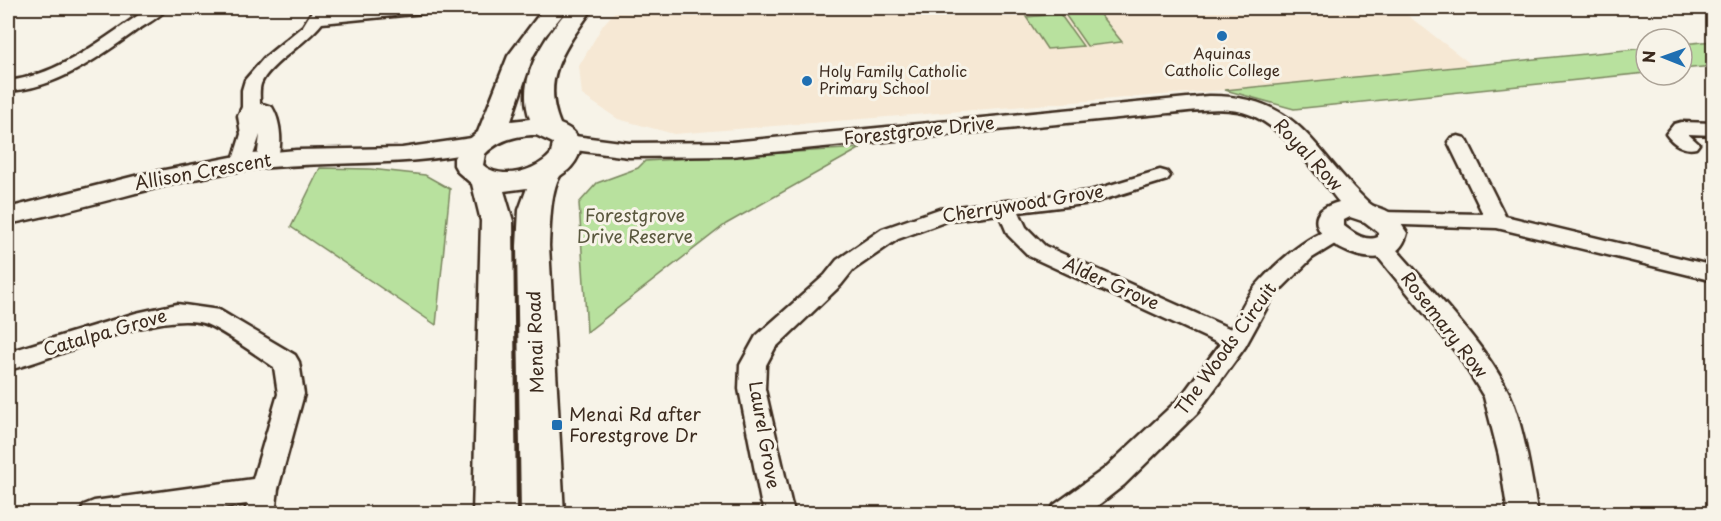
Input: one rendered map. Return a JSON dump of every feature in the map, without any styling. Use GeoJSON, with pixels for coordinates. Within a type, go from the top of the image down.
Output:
{"type":"FeatureCollection","features":[{"type":"Feature","properties":{"kind":"main road"},"geometry":{"type":"LineString","coordinates":[[481,156],[499,119],[512,75],[525,46],[556,8]]}},
{"type":"Feature","properties":{"kind":"main road"},"geometry":{"type":"LineString","coordinates":[[555,151],[542,116],[538,100],[538,83],[548,56],[562,30],[581,8]]}},
{"type":"Feature","properties":{"kind":"main road"},"geometry":{"type":"LineString","coordinates":[[481,156],[519,128],[555,151]]}},
{"type":"Feature","properties":{"kind":"main road"},"geometry":{"type":"LineString","coordinates":[[481,156],[509,181],[526,179],[555,151]]}},
{"type":"Feature","properties":{"kind":"main road","name":"Menai Road"},"geometry":{"type":"LineString","coordinates":[[543,513],[533,246],[537,202],[555,151]]}},
{"type":"Feature","properties":{"kind":"main road","name":"Menai Road"},"geometry":{"type":"LineString","coordinates":[[481,156],[497,221],[494,513]]}},
{"type":"Feature","properties":{"kind":"street"},"geometry":{"type":"LineString","coordinates":[[8,86],[40,81],[64,70],[159,8]]}},
{"type":"Feature","properties":{"kind":"street"},"geometry":{"type":"LineString","coordinates":[[255,161],[247,116],[253,107],[250,88],[255,78],[306,34],[320,13],[424,8]]}},
{"type":"Feature","properties":{"kind":"street","name":"Forestgrove Drive"},"geometry":{"type":"LineString","coordinates":[[555,151],[731,149],[1209,103]]}},
{"type":"Feature","properties":{"kind":"street","name":"Royal Row"},"geometry":{"type":"LineString","coordinates":[[1209,103],[1233,109],[1258,121],[1355,218]]}},
{"type":"Feature","properties":{"kind":"street"},"geometry":{"type":"LineString","coordinates":[[1689,144],[1676,134],[1682,128],[1713,129]]}},
{"type":"Feature","properties":{"kind":"street"},"geometry":{"type":"LineString","coordinates":[[1458,142],[1497,221]]}},
{"type":"Feature","properties":{"kind":"street","name":"Allison Crescent"},"geometry":{"type":"LineString","coordinates":[[8,216],[93,193],[255,161],[315,156],[481,156]]}},
{"type":"Feature","properties":{"kind":"street","name":"Cherrywood Grove"},"geometry":{"type":"LineString","coordinates":[[833,280],[845,265],[890,234],[947,214],[1092,197],[1160,176]]}},
{"type":"Feature","properties":{"kind":"street","name":"Alder Grove"},"geometry":{"type":"LineString","coordinates":[[1006,206],[1016,230],[1037,250],[1236,340]]}},
{"type":"Feature","properties":{"kind":"street"},"geometry":{"type":"LineString","coordinates":[[1355,218],[1497,221],[1713,274]]}},
{"type":"Feature","properties":{"kind":"street"},"geometry":{"type":"LineString","coordinates":[[1355,218],[1393,233],[1391,241],[1382,247],[1357,245],[1355,218]]}},
{"type":"Feature","properties":{"kind":"street","name":"The Woods Circuit"},"geometry":{"type":"LineString","coordinates":[[1064,513],[1114,477],[1189,405],[1236,340],[1263,293],[1304,253],[1355,218]]}},
{"type":"Feature","properties":{"kind":"street","name":"Rosemary Row"},"geometry":{"type":"LineString","coordinates":[[1382,247],[1468,350],[1497,395],[1513,456],[1523,513]]}},
{"type":"Feature","properties":{"kind":"street","name":"Laurel Grove"},"geometry":{"type":"LineString","coordinates":[[781,513],[776,502],[752,389],[753,365],[765,342],[833,280]]}},
{"type":"Feature","properties":{"kind":"street","name":"Catalpa Grove"},"geometry":{"type":"LineString","coordinates":[[8,361],[146,319],[177,312],[211,316],[286,362],[291,394],[262,501]]}},
{"type":"Feature","properties":{"kind":"street"},"geometry":{"type":"LineString","coordinates":[[94,513],[262,501]]}},
{"type":"Feature","properties":{"kind":"shaded area"},"geometry":{"type":"Polygon","coordinates":[[[618,8],[1398,8],[1472,65],[1225,90],[674,134],[618,119],[582,95],[579,66],[603,25],[618,8]]]}},
{"type":"Feature","properties":{"kind":"green space"},"geometry":{"type":"Polygon","coordinates":[[[1097,11],[1122,42],[1087,46],[1064,13],[1097,11]]]}},
{"type":"Feature","properties":{"kind":"green space"},"geometry":{"type":"Polygon","coordinates":[[[1060,14],[1083,46],[1047,49],[1026,17],[1060,14]]]}},
{"type":"Feature","properties":{"kind":"green space"},"geometry":{"type":"Polygon","coordinates":[[[1713,41],[1713,66],[1694,68],[1694,43],[1713,41]]]}},
{"type":"Feature","properties":{"kind":"green space"},"geometry":{"type":"Polygon","coordinates":[[[1634,49],[1634,74],[1294,109],[1225,90],[1634,49]]]}},
{"type":"Feature","properties":{"kind":"green space","name":"Forestgrove Drive Reserve"},"geometry":{"type":"Polygon","coordinates":[[[861,148],[726,224],[587,332],[579,203],[597,183],[638,168],[645,161],[861,148]]]}},
{"type":"Feature","properties":{"kind":"green space"},"geometry":{"type":"Polygon","coordinates":[[[320,168],[370,169],[425,175],[450,189],[436,325],[291,227],[320,168]]]}},
{"type":"Feature","properties":{"kind":"place","name":"Aquinas Catholic College"},"geometry":{"type":"Point","coordinates":[1222,36]}},
{"type":"Feature","properties":{"kind":"place","name":"Holy Family Catholic Primary School"},"geometry":{"type":"Point","coordinates":[807,81]}},
{"type":"Feature","properties":{"kind":"place","name":"Menai Rd after Forestgrove Dr"},"geometry":{"type":"Point","coordinates":[557,425]}}]}
